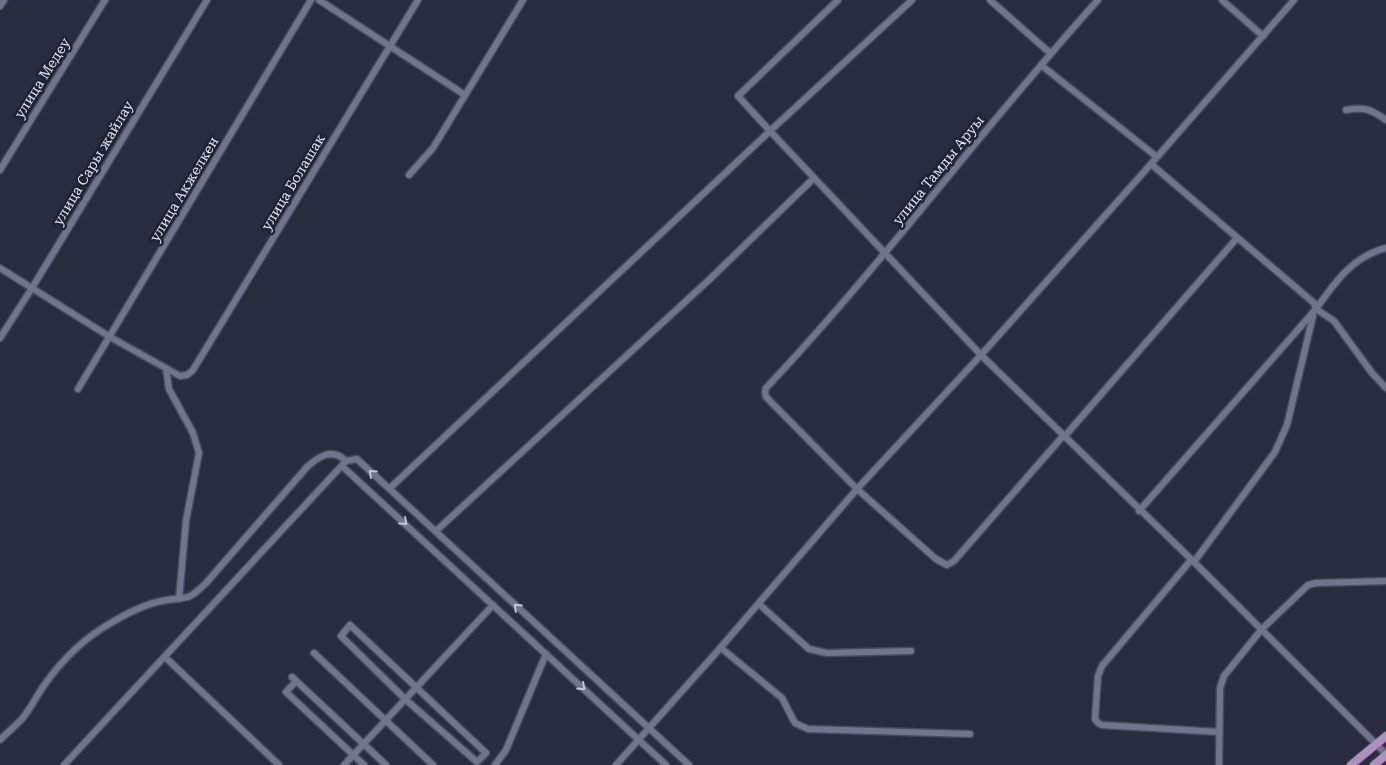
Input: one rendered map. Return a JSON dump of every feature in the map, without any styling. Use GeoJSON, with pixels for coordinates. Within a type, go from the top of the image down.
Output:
{"type":"FeatureCollection","features":[{"type":"Feature","properties":{"kind":"main road"},"geometry":{"type":"LineString","coordinates":[[1351,765],[1386,736]]}},
{"type":"Feature","properties":{"kind":"main road"},"geometry":{"type":"LineString","coordinates":[[1374,765],[1386,754]]}},
{"type":"Feature","properties":{"kind":"street"},"geometry":{"type":"LineString","coordinates":[[0,6],[4,0]]}},
{"type":"Feature","properties":{"kind":"street","name":"улица Медеу"},"geometry":{"type":"LineString","coordinates":[[0,170],[105,0]]}},
{"type":"Feature","properties":{"kind":"street","name":"улица Сары жайлау"},"geometry":{"type":"LineString","coordinates":[[0,338],[206,0]]}},
{"type":"Feature","properties":{"kind":"street","name":"улица Акжелкен"},"geometry":{"type":"LineString","coordinates":[[78,389],[311,0]]}},
{"type":"Feature","properties":{"kind":"street"},"geometry":{"type":"LineString","coordinates":[[319,0],[391,45],[465,95]]}},
{"type":"Feature","properties":{"kind":"street","name":"улица Болашак"},"geometry":{"type":"LineString","coordinates":[[166,368],[180,376],[187,375],[193,370],[418,0]]}},
{"type":"Feature","properties":{"kind":"street"},"geometry":{"type":"LineString","coordinates":[[409,175],[433,148],[523,0]]}},
{"type":"Feature","properties":{"kind":"street"},"geometry":{"type":"LineString","coordinates":[[838,0],[738,96],[981,355],[1386,754]]}},
{"type":"Feature","properties":{"kind":"street"},"geometry":{"type":"LineString","coordinates":[[390,488],[912,0]]}},
{"type":"Feature","properties":{"kind":"street"},"geometry":{"type":"LineString","coordinates":[[990,0],[1050,53]]}},
{"type":"Feature","properties":{"kind":"street","name":"улица Тамды Аруы"},"geometry":{"type":"LineString","coordinates":[[1064,436],[954,561],[947,565],[936,559],[858,489],[766,397],[765,392],[766,388],[886,254],[1050,53],[1098,0]]}},
{"type":"Feature","properties":{"kind":"street"},"geometry":{"type":"LineString","coordinates":[[1222,0],[1262,36]]}},
{"type":"Feature","properties":{"kind":"street"},"geometry":{"type":"LineString","coordinates":[[616,765],[721,648],[858,489],[981,355],[1294,0]]}},
{"type":"Feature","properties":{"kind":"street"},"geometry":{"type":"LineString","coordinates":[[1041,64],[1157,157]]}},
{"type":"Feature","properties":{"kind":"street"},"geometry":{"type":"LineString","coordinates":[[1346,110],[1362,107],[1376,112],[1386,120]]}},
{"type":"Feature","properties":{"kind":"street"},"geometry":{"type":"LineString","coordinates":[[1151,164],[1314,303],[1314,311],[1287,426],[1275,452],[1192,561],[1102,666],[1098,676],[1094,719],[1102,726],[1219,732]]}},
{"type":"Feature","properties":{"kind":"street"},"geometry":{"type":"LineString","coordinates":[[436,531],[711,278],[814,178]]}},
{"type":"Feature","properties":{"kind":"street"},"geometry":{"type":"LineString","coordinates":[[1064,436],[1236,238]]}},
{"type":"Feature","properties":{"kind":"street"},"geometry":{"type":"LineString","coordinates":[[1139,511],[1314,311],[1352,264],[1364,256],[1386,248]]}},
{"type":"Feature","properties":{"kind":"street"},"geometry":{"type":"LineString","coordinates":[[0,268],[110,337],[166,368],[169,389],[193,432],[199,453],[186,521],[178,599]]}},
{"type":"Feature","properties":{"kind":"street"},"geometry":{"type":"LineString","coordinates":[[1314,311],[1334,321],[1372,373],[1386,388]]}},
{"type":"Feature","properties":{"kind":"street"},"geometry":{"type":"LineString","coordinates":[[0,740],[22,718],[46,682],[85,641],[110,623],[136,610],[161,601],[185,599],[193,596],[307,467],[321,455],[333,455],[342,457],[344,463],[493,605],[666,765]]}},
{"type":"Feature","properties":{"kind":"street"},"geometry":{"type":"LineString","coordinates":[[64,765],[344,463],[357,459],[689,765]]}},
{"type":"Feature","properties":{"kind":"street"},"geometry":{"type":"LineString","coordinates":[[1219,765],[1221,682],[1261,630],[1308,585],[1316,583],[1386,581]]}},
{"type":"Feature","properties":{"kind":"street"},"geometry":{"type":"LineString","coordinates":[[759,604],[809,648],[819,652],[911,651]]}},
{"type":"Feature","properties":{"kind":"street"},"geometry":{"type":"LineString","coordinates":[[344,765],[493,605]]}},
{"type":"Feature","properties":{"kind":"street"},"geometry":{"type":"LineString","coordinates":[[349,626],[486,754],[475,762],[405,699],[341,636],[349,626]]}},
{"type":"Feature","properties":{"kind":"street"},"geometry":{"type":"LineString","coordinates":[[721,648],[782,698],[795,723],[802,727],[808,729],[970,734]]}},
{"type":"Feature","properties":{"kind":"street"},"geometry":{"type":"LineString","coordinates":[[314,653],[433,765]]}},
{"type":"Feature","properties":{"kind":"street"},"geometry":{"type":"LineString","coordinates":[[495,765],[506,750],[546,654]]}},
{"type":"Feature","properties":{"kind":"street"},"geometry":{"type":"LineString","coordinates":[[165,657],[279,765]]}},
{"type":"Feature","properties":{"kind":"street"},"geometry":{"type":"LineString","coordinates":[[364,765],[286,692],[294,679],[386,765]]}},
{"type":"Feature","properties":{"kind":"street"},"geometry":{"type":"LineString","coordinates":[[639,720],[647,722],[659,718]]}},
{"type":"Feature","properties":{"kind":"street"},"geometry":{"type":"LineString","coordinates":[[659,718],[657,727],[660,739]]}}]}
